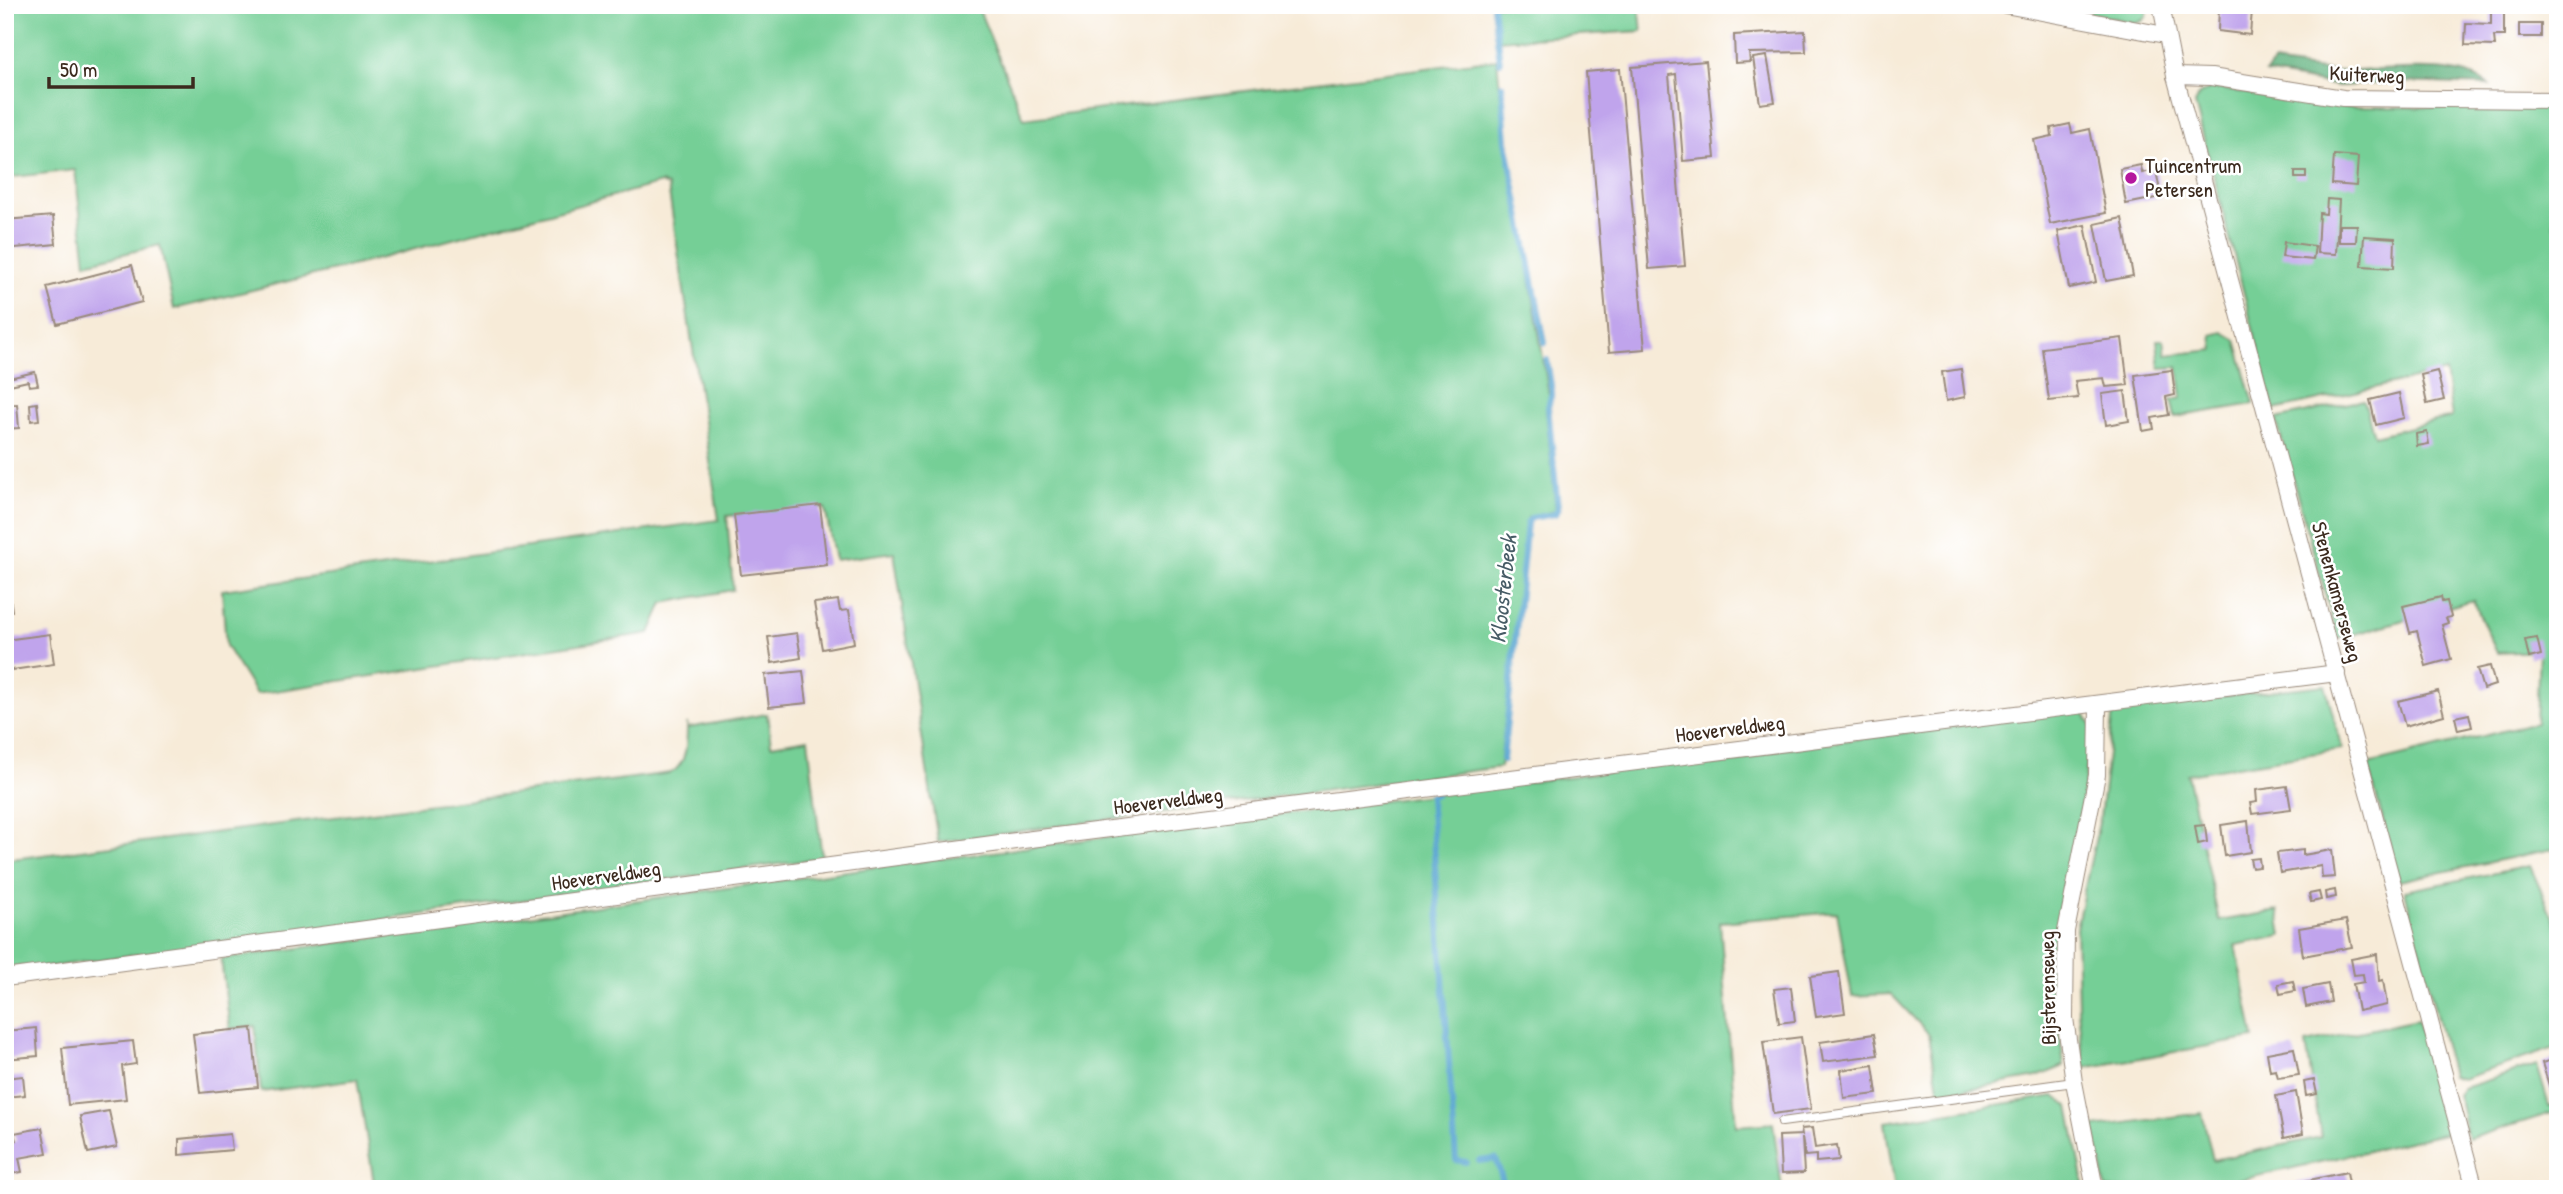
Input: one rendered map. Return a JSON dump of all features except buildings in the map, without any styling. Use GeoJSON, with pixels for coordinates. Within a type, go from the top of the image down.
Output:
{"type":"FeatureCollection","features":[{"type":"Feature","properties":{"kind":"street"},"geometry":{"type":"LineString","coordinates":[[2004,5],[2165,35]]}},
{"type":"Feature","properties":{"kind":"street","name":"Stenenkamerseweg"},"geometry":{"type":"LineString","coordinates":[[2161,5],[2175,76],[2475,1189]]}},
{"type":"Feature","properties":{"kind":"street","name":"Kuiterweg"},"geometry":{"type":"LineString","coordinates":[[2175,76],[2211,77],[2343,98],[2558,100]]}},
{"type":"Feature","properties":{"kind":"street","name":"Hoeverveldweg"},"geometry":{"type":"LineString","coordinates":[[5,978],[1000,843],[2337,673]]}},
{"type":"Feature","properties":{"kind":"street","name":"Bijsterenseweg"},"geometry":{"type":"LineString","coordinates":[[2095,1189],[2074,1082],[2065,1018],[2066,931],[2097,775],[2098,704]]}},
{"type":"Feature","properties":{"kind":"lane"},"geometry":{"type":"LineString","coordinates":[[1782,1122],[2074,1082]]}},
{"type":"Feature","properties":{"kind":"green space"},"geometry":{"type":"Polygon","coordinates":[[[5,5],[977,5],[1024,119],[1497,59],[1550,401],[1546,409],[1556,511],[1528,517],[1500,767],[938,842],[894,552],[835,560],[825,508],[727,516],[733,590],[663,603],[650,633],[256,694],[226,646],[222,590],[719,520],[668,186],[661,183],[363,263],[174,309],[160,245],[86,263],[75,170],[5,178],[5,5]]]}},
{"type":"Feature","properties":{"kind":"green space"},"geometry":{"type":"Polygon","coordinates":[[[1491,5],[1639,5],[1642,31],[1496,40],[1491,5]]]}},
{"type":"Feature","properties":{"kind":"green space"},"geometry":{"type":"Polygon","coordinates":[[[2054,5],[2148,5],[2147,16],[2135,23],[2054,5]]]}},
{"type":"Feature","properties":{"kind":"green space"},"geometry":{"type":"Polygon","coordinates":[[[2273,63],[2331,71],[2455,71],[2473,76],[2489,85],[2400,82],[2338,86],[2266,73],[2273,63]]]}},
{"type":"Feature","properties":{"kind":"green space"},"geometry":{"type":"Polygon","coordinates":[[[2212,88],[2348,107],[2558,108],[2558,196],[2554,226],[2558,226],[2558,848],[2399,881],[2368,764],[2536,723],[2539,651],[2497,653],[2473,600],[2338,639],[2276,419],[2364,400],[2374,436],[2452,417],[2445,372],[2274,410],[2195,104],[2199,95],[2212,88]]]}},
{"type":"Feature","properties":{"kind":"green space"},"geometry":{"type":"Polygon","coordinates":[[[2223,332],[2236,340],[2254,404],[2175,417],[2171,400],[2182,398],[2178,367],[2160,368],[2157,340],[2164,340],[2166,355],[2214,350],[2212,335],[2223,332]]]}},
{"type":"Feature","properties":{"kind":"green space"},"geometry":{"type":"Polygon","coordinates":[[[2325,685],[2342,749],[2187,774],[2219,921],[2278,911],[2282,936],[2236,945],[2254,1038],[2084,1068],[2078,1009],[2076,928],[2100,818],[2113,712],[2126,707],[2325,685]]]}},
{"type":"Feature","properties":{"kind":"green space"},"geometry":{"type":"Polygon","coordinates":[[[2079,710],[2085,713],[2092,727],[2079,826],[2068,862],[2059,911],[2057,1012],[2064,1066],[2037,1077],[1939,1094],[1929,1034],[1891,994],[1852,996],[1837,912],[1720,922],[1736,1126],[1773,1123],[1782,1189],[375,1189],[357,1079],[261,1092],[255,1026],[230,1029],[221,959],[862,869],[2079,710]]]}},
{"type":"Feature","properties":{"kind":"green space"},"geometry":{"type":"Polygon","coordinates":[[[767,714],[771,745],[808,739],[822,858],[5,973],[5,860],[671,773],[684,758],[687,723],[688,728],[767,714]]]}},
{"type":"Feature","properties":{"kind":"green space"},"geometry":{"type":"Polygon","coordinates":[[[2530,866],[2558,929],[2558,1047],[2462,1079],[2452,1076],[2405,891],[2530,866]]]}},
{"type":"Feature","properties":{"kind":"green space"},"geometry":{"type":"Polygon","coordinates":[[[2417,1020],[2448,1133],[2200,1189],[2106,1189],[2094,1127],[2202,1113],[2213,1160],[2321,1137],[2306,1043],[2417,1020]]]}},
{"type":"Feature","properties":{"kind":"green space"},"geometry":{"type":"Polygon","coordinates":[[[2537,1065],[2549,1106],[2558,1104],[2558,1111],[2468,1139],[2458,1095],[2463,1088],[2537,1065]]]}},
{"type":"Feature","properties":{"kind":"green space"},"geometry":{"type":"Polygon","coordinates":[[[2054,1096],[2069,1106],[2085,1189],[1895,1189],[1885,1122],[2054,1096]]]}},
{"type":"Feature","properties":{"kind":"waterway","name":"Kloosterbeek"},"geometry":{"type":"LineString","coordinates":[[1493,5],[1500,62]]}},
{"type":"Feature","properties":{"kind":"waterway","name":"Kloosterbeek"},"geometry":{"type":"LineString","coordinates":[[1502,85],[1506,141],[1545,343]]}},
{"type":"Feature","properties":{"kind":"waterway","name":"Kloosterbeek"},"geometry":{"type":"LineString","coordinates":[[1503,760],[1527,523],[1531,518],[1555,514],[1558,508],[1548,407],[1552,392],[1547,360]]}},
{"type":"Feature","properties":{"kind":"waterway","name":"Kloosterbeek"},"geometry":{"type":"LineString","coordinates":[[1436,794],[1430,796],[1456,1160],[1466,1162]]}},
{"type":"Feature","properties":{"kind":"waterway","name":"Kloosterbeek"},"geometry":{"type":"LineString","coordinates":[[1479,1161],[1496,1159],[1505,1189]]}},
{"type":"Feature","properties":{"kind":"place","name":"Tuincentrum Petersen"},"geometry":{"type":"Point","coordinates":[2131,178]}}]}
